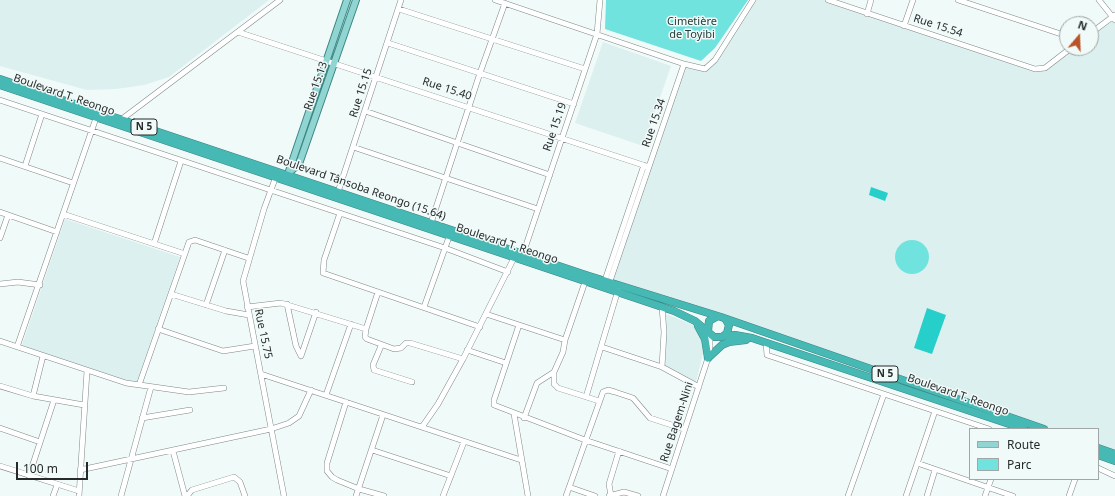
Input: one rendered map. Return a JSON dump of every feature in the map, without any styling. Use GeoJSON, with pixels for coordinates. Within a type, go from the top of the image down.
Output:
{"type":"FeatureCollection","features":[{"type":"Feature","properties":{"kind":"highway","name":"Boulevard Tânsoba Reongo (15.64)"},"geometry":{"type":"LineString","coordinates":[[0,79],[288,174],[606,285],[716,317],[721,317],[1041,428]]}},
{"type":"Feature","properties":{"kind":"highway","name":"Boulevard T. Reongo"},"geometry":{"type":"LineString","coordinates":[[0,85],[449,237],[519,255],[585,282],[606,285]]}},
{"type":"Feature","properties":{"kind":"highway","name":"N 5"},"geometry":{"type":"LineString","coordinates":[[619,289],[694,321],[709,333],[722,337]]}},
{"type":"Feature","properties":{"kind":"highway"},"geometry":{"type":"LineString","coordinates":[[709,333],[709,321],[716,317]]}},
{"type":"Feature","properties":{"kind":"highway"},"geometry":{"type":"LineString","coordinates":[[722,337],[729,328],[726,320]]}},
{"type":"Feature","properties":{"kind":"highway"},"geometry":{"type":"LineString","coordinates":[[694,321],[705,339],[708,356],[729,342],[744,339],[762,342]]}},
{"type":"Feature","properties":{"kind":"highway","name":"Boulevard T. Reongo"},"geometry":{"type":"LineString","coordinates":[[722,337],[740,336],[762,342],[1021,428]]}},
{"type":"Feature","properties":{"kind":"highway"},"geometry":{"type":"LineString","coordinates":[[1099,448],[1115,454]]}},
{"type":"Feature","properties":{"kind":"highway"},"geometry":{"type":"LineString","coordinates":[[1099,455],[1115,461]]}},
{"type":"Feature","properties":{"kind":"main road","name":"Rue 15.13"},"geometry":{"type":"LineString","coordinates":[[288,174],[347,0]]}},
{"type":"Feature","properties":{"kind":"main road","name":"Rue 15.13"},"geometry":{"type":"LineString","coordinates":[[275,179],[288,174],[299,164],[356,0]]}},
{"type":"Feature","properties":{"kind":"street"},"geometry":{"type":"LineString","coordinates":[[122,120],[280,0]]}},
{"type":"Feature","properties":{"kind":"street","name":"Rue 15.15"},"geometry":{"type":"LineString","coordinates":[[338,192],[401,0]]}},
{"type":"Feature","properties":{"kind":"street"},"geometry":{"type":"LineString","coordinates":[[495,0],[684,64],[705,69],[709,67],[753,0]]}},
{"type":"Feature","properties":{"kind":"street","name":"Rue 15.19"},"geometry":{"type":"LineString","coordinates":[[422,427],[438,404],[508,272],[519,255],[538,209],[586,69],[597,34],[600,0]]}},
{"type":"Feature","properties":{"kind":"street","name":"Rue 15.54"},"geometry":{"type":"LineString","coordinates":[[828,0],[1035,69],[1041,69],[1060,56]]}},
{"type":"Feature","properties":{"kind":"street"},"geometry":{"type":"LineString","coordinates":[[867,14],[871,0]]}},
{"type":"Feature","properties":{"kind":"street"},"geometry":{"type":"LineString","coordinates":[[904,26],[913,0]]}},
{"type":"Feature","properties":{"kind":"street"},"geometry":{"type":"LineString","coordinates":[[958,0],[1059,33]]}},
{"type":"Feature","properties":{"kind":"street"},"geometry":{"type":"LineString","coordinates":[[1099,0],[1114,17],[1099,27]]}},
{"type":"Feature","properties":{"kind":"street"},"geometry":{"type":"LineString","coordinates":[[431,223],[480,73],[505,3]]}},
{"type":"Feature","properties":{"kind":"street"},"geometry":{"type":"LineString","coordinates":[[398,8],[492,40],[586,69]]}},
{"type":"Feature","properties":{"kind":"street","name":"Rue 15.40"},"geometry":{"type":"LineString","coordinates":[[238,32],[647,166]]}},
{"type":"Feature","properties":{"kind":"street"},"geometry":{"type":"LineString","coordinates":[[388,42],[574,104]]}},
{"type":"Feature","properties":{"kind":"street","name":"Rue 15.34"},"geometry":{"type":"LineString","coordinates":[[606,285],[684,64]]}},
{"type":"Feature","properties":{"kind":"street"},"geometry":{"type":"LineString","coordinates":[[0,100],[445,248],[508,272]]}},
{"type":"Feature","properties":{"kind":"street"},"geometry":{"type":"LineString","coordinates":[[365,111],[550,175]]}},
{"type":"Feature","properties":{"kind":"street"},"geometry":{"type":"LineString","coordinates":[[25,166],[42,114]]}},
{"type":"Feature","properties":{"kind":"street"},"geometry":{"type":"LineString","coordinates":[[18,347],[96,118]]}},
{"type":"Feature","properties":{"kind":"street"},"geometry":{"type":"LineString","coordinates":[[353,147],[538,209]]}},
{"type":"Feature","properties":{"kind":"street"},"geometry":{"type":"LineString","coordinates":[[0,158],[73,183]]}},
{"type":"Feature","properties":{"kind":"street"},"geometry":{"type":"LineString","coordinates":[[154,244],[181,161]]}},
{"type":"Feature","properties":{"kind":"street","name":"Rue 15.75"},"geometry":{"type":"LineString","coordinates":[[275,179],[243,276],[247,307],[284,496]]}},
{"type":"Feature","properties":{"kind":"street"},"geometry":{"type":"LineString","coordinates":[[0,212],[57,232]]}},
{"type":"Feature","properties":{"kind":"street"},"geometry":{"type":"LineString","coordinates":[[340,213],[324,260],[323,274],[480,327]]}},
{"type":"Feature","properties":{"kind":"street"},"geometry":{"type":"LineString","coordinates":[[63,214],[184,254]]}},
{"type":"Feature","properties":{"kind":"street"},"geometry":{"type":"LineString","coordinates":[[0,238],[8,215]]}},
{"type":"Feature","properties":{"kind":"street"},"geometry":{"type":"LineString","coordinates":[[424,307],[449,237]]}},
{"type":"Feature","properties":{"kind":"street"},"geometry":{"type":"LineString","coordinates":[[139,385],[189,242],[193,240],[248,258]]}},
{"type":"Feature","properties":{"kind":"street"},"geometry":{"type":"LineString","coordinates":[[206,305],[225,250]]}},
{"type":"Feature","properties":{"kind":"street"},"geometry":{"type":"LineString","coordinates":[[0,284],[18,282],[40,285]]}},
{"type":"Feature","properties":{"kind":"street"},"geometry":{"type":"LineString","coordinates":[[585,282],[565,340],[563,352],[554,372],[554,384],[558,388],[599,401]]}},
{"type":"Feature","properties":{"kind":"street"},"geometry":{"type":"LineString","coordinates":[[586,396],[619,289]]}},
{"type":"Feature","properties":{"kind":"street"},"geometry":{"type":"LineString","coordinates":[[378,292],[366,329],[365,336],[367,340],[381,346],[397,349],[406,343],[410,343],[463,358]]}},
{"type":"Feature","properties":{"kind":"street"},"geometry":{"type":"LineString","coordinates":[[171,294],[226,311],[249,315]]}},
{"type":"Feature","properties":{"kind":"street"},"geometry":{"type":"LineString","coordinates":[[247,307],[268,303],[287,304],[366,329]]}},
{"type":"Feature","properties":{"kind":"street"},"geometry":{"type":"LineString","coordinates":[[287,304],[296,346],[301,356],[316,312]]}},
{"type":"Feature","properties":{"kind":"street"},"geometry":{"type":"LineString","coordinates":[[662,307],[664,332],[662,367]]}},
{"type":"Feature","properties":{"kind":"street"},"geometry":{"type":"LineString","coordinates":[[486,314],[565,340]]}},
{"type":"Feature","properties":{"kind":"street"},"geometry":{"type":"LineString","coordinates":[[326,395],[351,324]]}},
{"type":"Feature","properties":{"kind":"street"},"geometry":{"type":"LineString","coordinates":[[519,325],[494,403],[497,407],[585,440],[672,469]]}},
{"type":"Feature","properties":{"kind":"street"},"geometry":{"type":"LineString","coordinates":[[158,329],[223,351],[255,346]]}},
{"type":"Feature","properties":{"kind":"street"},"geometry":{"type":"LineString","coordinates":[[708,356],[709,333]]}},
{"type":"Feature","properties":{"kind":"street"},"geometry":{"type":"LineString","coordinates":[[708,356],[722,337]]}},
{"type":"Feature","properties":{"kind":"street"},"geometry":{"type":"LineString","coordinates":[[0,341],[87,371],[139,385],[196,392],[224,388]]}},
{"type":"Feature","properties":{"kind":"street"},"geometry":{"type":"LineString","coordinates":[[762,342],[768,355],[986,428]]}},
{"type":"Feature","properties":{"kind":"street"},"geometry":{"type":"LineString","coordinates":[[381,346],[374,365],[374,370],[412,382]]}},
{"type":"Feature","properties":{"kind":"street"},"geometry":{"type":"LineString","coordinates":[[602,347],[662,367],[699,387]]}},
{"type":"Feature","properties":{"kind":"street"},"geometry":{"type":"LineString","coordinates":[[467,350],[506,363]]}},
{"type":"Feature","properties":{"kind":"street"},"geometry":{"type":"LineString","coordinates":[[32,396],[44,356]]}},
{"type":"Feature","properties":{"kind":"street","name":"Rue Bagem-Nini"},"geometry":{"type":"LineString","coordinates":[[665,495],[684,429],[708,356]]}},
{"type":"Feature","properties":{"kind":"street"},"geometry":{"type":"LineString","coordinates":[[0,466],[79,493],[87,371]]}},
{"type":"Feature","properties":{"kind":"street"},"geometry":{"type":"LineString","coordinates":[[524,418],[537,383],[554,372]]}},
{"type":"Feature","properties":{"kind":"street"},"geometry":{"type":"LineString","coordinates":[[261,374],[521,460]]}},
{"type":"Feature","properties":{"kind":"street"},"geometry":{"type":"LineString","coordinates":[[0,386],[32,396],[84,405]]}},
{"type":"Feature","properties":{"kind":"street"},"geometry":{"type":"LineString","coordinates":[[121,496],[132,460],[150,387]]}},
{"type":"Feature","properties":{"kind":"street"},"geometry":{"type":"LineString","coordinates":[[80,470],[271,429],[289,423],[299,416],[311,390]]}},
{"type":"Feature","properties":{"kind":"street"},"geometry":{"type":"LineString","coordinates":[[566,496],[603,392],[608,390],[635,400],[647,416],[653,420],[684,429]]}},
{"type":"Feature","properties":{"kind":"street"},"geometry":{"type":"LineString","coordinates":[[848,496],[884,394]]}},
{"type":"Feature","properties":{"kind":"street"},"geometry":{"type":"LineString","coordinates":[[29,476],[54,400]]}},
{"type":"Feature","properties":{"kind":"street"},"geometry":{"type":"LineString","coordinates":[[346,402],[327,463],[327,470],[332,477],[359,489],[384,496]]}},
{"type":"Feature","properties":{"kind":"street"},"geometry":{"type":"LineString","coordinates":[[142,418],[190,410]]}},
{"type":"Feature","properties":{"kind":"street"},"geometry":{"type":"LineString","coordinates":[[906,496],[935,411]]}},
{"type":"Feature","properties":{"kind":"street"},"geometry":{"type":"LineString","coordinates":[[514,414],[528,496]]}},
{"type":"Feature","properties":{"kind":"street"},"geometry":{"type":"LineString","coordinates":[[356,496],[383,415]]}},
{"type":"Feature","properties":{"kind":"street"},"geometry":{"type":"LineString","coordinates":[[0,428],[40,442]]}},
{"type":"Feature","properties":{"kind":"street"},"geometry":{"type":"LineString","coordinates":[[443,496],[464,442]]}},
{"type":"Feature","properties":{"kind":"street"},"geometry":{"type":"LineString","coordinates":[[372,450],[451,476]]}},
{"type":"Feature","properties":{"kind":"street"},"geometry":{"type":"LineString","coordinates":[[173,451],[186,496],[192,490],[234,477],[240,482],[245,496]]}},
{"type":"Feature","properties":{"kind":"street"},"geometry":{"type":"LineString","coordinates":[[619,451],[609,484],[610,496],[624,492],[638,496]]}},
{"type":"Feature","properties":{"kind":"street"},"geometry":{"type":"LineString","coordinates":[[917,463],[1013,496]]}},
{"type":"Feature","properties":{"kind":"street"},"geometry":{"type":"LineString","coordinates":[[1099,468],[1115,476]]}},
{"type":"Feature","properties":{"kind":"street"},"geometry":{"type":"LineString","coordinates":[[927,496],[934,470]]}},
{"type":"Feature","properties":{"kind":"street"},"geometry":{"type":"LineString","coordinates":[[985,496],[991,480]]}},
{"type":"Feature","properties":{"kind":"street"},"geometry":{"type":"LineString","coordinates":[[1069,496],[1074,480]]}},
{"type":"Feature","properties":{"kind":"street"},"geometry":{"type":"LineString","coordinates":[[53,496],[57,485]]}},
{"type":"Feature","properties":{"kind":"street"},"geometry":{"type":"LineString","coordinates":[[569,487],[595,496]]}},
{"type":"Feature","properties":{"kind":"shaded area"},"geometry":{"type":"Polygon","coordinates":[[[0,0],[269,0],[169,77],[144,85],[116,89],[87,90],[0,66],[0,0]]]}},
{"type":"Feature","properties":{"kind":"shaded area"},"geometry":{"type":"Polygon","coordinates":[[[753,0],[828,0],[1041,69],[1060,56],[1099,56],[1099,27],[1113,17],[1115,20],[1115,454],[1099,448],[1099,428],[1041,428],[609,282],[684,64],[709,67],[753,0]]]}},
{"type":"Feature","properties":{"kind":"shaded area"},"geometry":{"type":"Polygon","coordinates":[[[603,42],[671,66],[643,146],[575,123],[603,42]]]}},
{"type":"Feature","properties":{"kind":"shaded area"},"geometry":{"type":"Polygon","coordinates":[[[871,187],[888,193],[885,201],[869,195],[871,187]]]}},
{"type":"Feature","properties":{"kind":"shaded area"},"geometry":{"type":"Polygon","coordinates":[[[65,219],[180,257],[136,384],[85,370],[22,345],[65,219]]]}},
{"type":"Feature","properties":{"kind":"shaded area"},"geometry":{"type":"Polygon","coordinates":[[[927,308],[946,315],[932,354],[914,348],[927,308]]]}},
{"type":"Feature","properties":{"kind":"shaded area"},"geometry":{"type":"Polygon","coordinates":[[[666,314],[693,325],[701,334],[704,349],[696,382],[665,367],[666,314]]]}},
{"type":"Feature","properties":{"kind":"green space","name":"Cimetière de Toyibi"},"geometry":{"type":"Polygon","coordinates":[[[606,0],[748,0],[715,48],[701,61],[605,29],[606,0]]]}},
{"type":"Feature","properties":{"kind":"green space"},"geometry":{"type":"Polygon","coordinates":[[[912,240],[924,245],[929,257],[924,269],[912,274],[900,269],[895,257],[900,245],[912,240]]]}}]}
